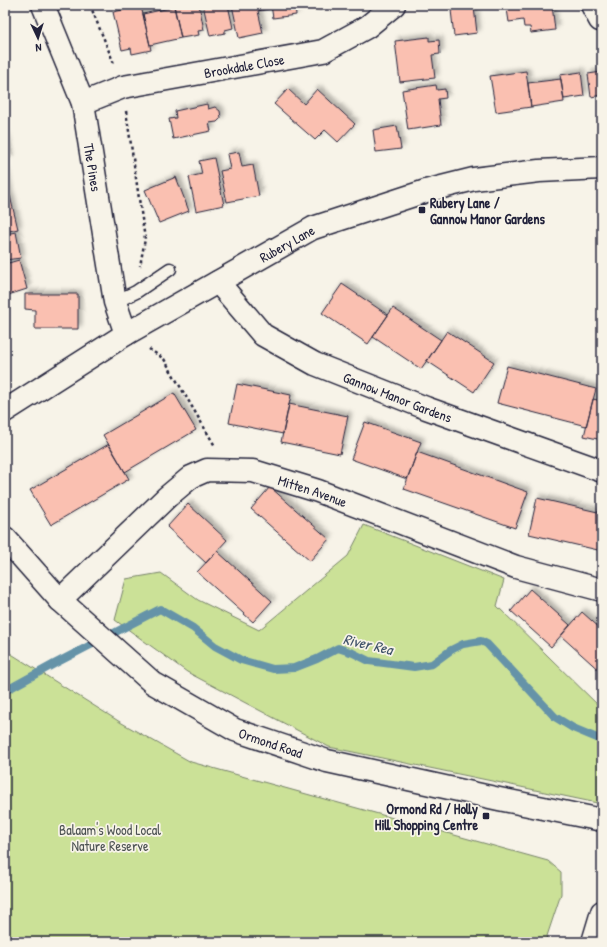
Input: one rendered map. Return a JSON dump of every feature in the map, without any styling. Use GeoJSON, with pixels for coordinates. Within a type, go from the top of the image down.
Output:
{"type":"FeatureCollection","features":[{"type":"Feature","properties":{"kind":"street","name":"The Pines"},"geometry":{"type":"LineString","coordinates":[[44,5],[83,103],[115,302],[126,334]]}},
{"type":"Feature","properties":{"kind":"street","name":"Brookdale Close"},"geometry":{"type":"LineString","coordinates":[[83,103],[123,87],[323,51],[367,27],[394,5]]}},
{"type":"Feature","properties":{"kind":"street","name":"Rubery Lane"},"geometry":{"type":"LineString","coordinates":[[5,412],[126,334],[313,228],[426,191],[474,179],[539,171],[602,168]]}},
{"type":"Feature","properties":{"kind":"street","name":"Gannow Manor Gardens"},"geometry":{"type":"LineString","coordinates":[[218,282],[263,335],[315,364],[426,408],[602,471]]}},
{"type":"Feature","properties":{"kind":"street","name":"Mitten Avenue"},"geometry":{"type":"LineString","coordinates":[[60,600],[167,497],[191,477],[207,470],[253,471],[318,491],[516,567],[602,590]]}},
{"type":"Feature","properties":{"kind":"street","name":"Ormond Road"},"geometry":{"type":"LineString","coordinates":[[5,538],[60,600],[153,683],[235,730],[327,761],[602,820]]}},
{"type":"Feature","properties":{"kind":"street"},"geometry":{"type":"LineString","coordinates":[[593,942],[602,912]]}},
{"type":"Feature","properties":{"kind":"lane"},"geometry":{"type":"LineString","coordinates":[[115,302],[136,292],[170,269]]}},
{"type":"Feature","properties":{"kind":"path"},"geometry":{"type":"LineString","coordinates":[[90,5],[123,87],[145,239],[136,292]]}},
{"type":"Feature","properties":{"kind":"path"},"geometry":{"type":"LineString","coordinates":[[126,334],[164,358],[229,470]]}},
{"type":"Feature","properties":{"kind":"green space"},"geometry":{"type":"Polygon","coordinates":[[[364,525],[504,580],[497,606],[602,709],[602,804],[329,747],[187,672],[115,620],[126,579],[161,573],[198,600],[259,630],[348,556],[364,525]]]}},
{"type":"Feature","properties":{"kind":"green space","name":"Balaam's Wood Local Nature Reserve"},"geometry":{"type":"Polygon","coordinates":[[[5,650],[120,722],[191,762],[548,861],[561,872],[561,894],[545,942],[5,942],[5,650]]]}},
{"type":"Feature","properties":{"kind":"building"},"geometry":{"type":"Polygon","coordinates":[[[174,5],[199,5],[204,30],[198,31],[199,35],[181,38],[174,5]]]}},
{"type":"Feature","properties":{"kind":"building"},"geometry":{"type":"Polygon","coordinates":[[[203,5],[228,5],[233,28],[225,30],[225,33],[210,36],[203,5]]]}},
{"type":"Feature","properties":{"kind":"building"},"geometry":{"type":"Polygon","coordinates":[[[232,5],[267,5],[268,9],[258,11],[263,33],[239,38],[232,5]]]}},
{"type":"Feature","properties":{"kind":"building"},"geometry":{"type":"Polygon","coordinates":[[[271,5],[295,5],[296,15],[273,18],[271,5]]]}},
{"type":"Feature","properties":{"kind":"building"},"geometry":{"type":"Polygon","coordinates":[[[302,5],[322,5],[321,10],[301,8],[302,5]]]}},
{"type":"Feature","properties":{"kind":"building"},"geometry":{"type":"Polygon","coordinates":[[[521,5],[552,5],[555,30],[531,33],[530,27],[524,27],[523,20],[509,22],[507,9],[521,7],[521,5]]]}},
{"type":"Feature","properties":{"kind":"building"},"geometry":{"type":"Polygon","coordinates":[[[141,6],[151,50],[132,54],[131,48],[122,50],[113,12],[141,6]]]}},
{"type":"Feature","properties":{"kind":"building"},"geometry":{"type":"Polygon","coordinates":[[[174,7],[181,38],[150,45],[143,14],[174,7]]]}},
{"type":"Feature","properties":{"kind":"building"},"geometry":{"type":"Polygon","coordinates":[[[474,7],[477,33],[454,36],[451,10],[474,7]]]}},
{"type":"Feature","properties":{"kind":"building"},"geometry":{"type":"Polygon","coordinates":[[[429,37],[429,41],[439,40],[440,54],[432,55],[435,78],[400,82],[395,41],[429,37]]]}},
{"type":"Feature","properties":{"kind":"building"},"geometry":{"type":"Polygon","coordinates":[[[526,71],[531,107],[496,112],[490,76],[526,71]]]}},
{"type":"Feature","properties":{"kind":"building"},"geometry":{"type":"Polygon","coordinates":[[[581,72],[584,96],[564,99],[560,75],[581,72]]]}},
{"type":"Feature","properties":{"kind":"building"},"geometry":{"type":"Polygon","coordinates":[[[602,72],[602,95],[591,97],[588,74],[602,72]]]}},
{"type":"Feature","properties":{"kind":"building"},"geometry":{"type":"Polygon","coordinates":[[[561,79],[564,102],[531,107],[528,83],[561,79]]]}},
{"type":"Feature","properties":{"kind":"building"},"geometry":{"type":"Polygon","coordinates":[[[436,85],[437,90],[445,89],[446,98],[438,99],[441,125],[408,130],[402,90],[436,85]]]}},
{"type":"Feature","properties":{"kind":"building"},"geometry":{"type":"Polygon","coordinates":[[[288,89],[304,104],[317,89],[355,124],[338,142],[325,130],[315,140],[274,104],[288,89]]]}},
{"type":"Feature","properties":{"kind":"building"},"geometry":{"type":"Polygon","coordinates":[[[207,104],[208,109],[215,107],[220,111],[221,118],[217,122],[209,123],[211,131],[173,139],[169,119],[176,118],[175,111],[207,104]]]}},
{"type":"Feature","properties":{"kind":"building"},"geometry":{"type":"Polygon","coordinates":[[[397,126],[401,149],[376,152],[373,130],[397,126]]]}},
{"type":"Feature","properties":{"kind":"building"},"geometry":{"type":"Polygon","coordinates":[[[5,136],[10,158],[5,159],[5,136]]]}},
{"type":"Feature","properties":{"kind":"building"},"geometry":{"type":"Polygon","coordinates":[[[239,152],[242,167],[253,165],[259,196],[227,202],[220,171],[230,169],[227,154],[239,152]]]}},
{"type":"Feature","properties":{"kind":"building"},"geometry":{"type":"Polygon","coordinates":[[[214,158],[224,205],[196,211],[189,177],[202,174],[199,161],[214,158]]]}},
{"type":"Feature","properties":{"kind":"building"},"geometry":{"type":"Polygon","coordinates":[[[5,173],[9,195],[5,196],[5,173]]]}},
{"type":"Feature","properties":{"kind":"building"},"geometry":{"type":"Polygon","coordinates":[[[176,177],[189,211],[159,223],[145,190],[176,177]]]}},
{"type":"Feature","properties":{"kind":"building"},"geometry":{"type":"Polygon","coordinates":[[[10,196],[18,229],[5,232],[5,197],[10,196]]]}},
{"type":"Feature","properties":{"kind":"building"},"geometry":{"type":"Polygon","coordinates":[[[16,232],[21,258],[5,260],[5,234],[16,232]]]}},
{"type":"Feature","properties":{"kind":"building"},"geometry":{"type":"Polygon","coordinates":[[[19,260],[27,289],[5,296],[5,264],[19,260]]]}},
{"type":"Feature","properties":{"kind":"building"},"geometry":{"type":"Polygon","coordinates":[[[342,284],[388,315],[368,344],[322,313],[342,284]]]}},
{"type":"Feature","properties":{"kind":"building"},"geometry":{"type":"Polygon","coordinates":[[[25,294],[78,294],[78,329],[35,329],[35,310],[25,309],[25,294]]]}},
{"type":"Feature","properties":{"kind":"building"},"geometry":{"type":"Polygon","coordinates":[[[393,308],[441,340],[421,369],[373,337],[393,308]]]}},
{"type":"Feature","properties":{"kind":"building"},"geometry":{"type":"Polygon","coordinates":[[[447,331],[494,362],[474,392],[427,361],[447,331]]]}},
{"type":"Feature","properties":{"kind":"building"},"geometry":{"type":"Polygon","coordinates":[[[507,366],[596,389],[586,426],[497,403],[507,366]]]}},
{"type":"Feature","properties":{"kind":"building"},"geometry":{"type":"Polygon","coordinates":[[[237,384],[291,395],[283,434],[229,423],[237,384]]]}},
{"type":"Feature","properties":{"kind":"building"},"geometry":{"type":"Polygon","coordinates":[[[174,393],[196,430],[125,472],[103,435],[174,393]]]}},
{"type":"Feature","properties":{"kind":"building"},"geometry":{"type":"Polygon","coordinates":[[[593,399],[602,401],[602,440],[584,436],[593,399]]]}},
{"type":"Feature","properties":{"kind":"building"},"geometry":{"type":"Polygon","coordinates":[[[289,404],[348,416],[340,454],[281,442],[289,404]]]}},
{"type":"Feature","properties":{"kind":"building"},"geometry":{"type":"Polygon","coordinates":[[[365,422],[421,442],[407,479],[351,459],[365,422]]]}},
{"type":"Feature","properties":{"kind":"building"},"geometry":{"type":"Polygon","coordinates":[[[109,444],[129,479],[51,525],[30,490],[109,444]]]}},
{"type":"Feature","properties":{"kind":"building"},"geometry":{"type":"Polygon","coordinates":[[[417,452],[528,492],[515,528],[404,489],[417,452]]]}},
{"type":"Feature","properties":{"kind":"building"},"geometry":{"type":"Polygon","coordinates":[[[270,487],[329,539],[310,561],[251,509],[270,487]]]}},
{"type":"Feature","properties":{"kind":"building"},"geometry":{"type":"Polygon","coordinates":[[[537,498],[602,513],[602,551],[529,534],[537,498]]]}},
{"type":"Feature","properties":{"kind":"building"},"geometry":{"type":"Polygon","coordinates":[[[188,504],[227,540],[206,563],[167,527],[188,504]]]}},
{"type":"Feature","properties":{"kind":"building"},"geometry":{"type":"Polygon","coordinates":[[[217,551],[272,601],[253,622],[197,572],[217,551]]]}},
{"type":"Feature","properties":{"kind":"building"},"geometry":{"type":"Polygon","coordinates":[[[530,589],[570,625],[551,647],[511,611],[530,589]]]}},
{"type":"Feature","properties":{"kind":"building"},"geometry":{"type":"Polygon","coordinates":[[[582,612],[602,630],[602,673],[561,636],[582,612]]]}},
{"type":"Feature","properties":{"kind":"waterway","name":"River Rea"},"geometry":{"type":"LineString","coordinates":[[5,691],[160,609],[193,628],[215,646],[241,660],[273,669],[294,668],[317,659],[338,648],[369,661],[414,667],[432,664],[451,650],[463,644],[481,641],[487,644],[555,717],[573,728],[602,739]]}},
{"type":"Feature","properties":{"kind":"place","name":"Rubery Lane / Gannow Manor Gardens"},"geometry":{"type":"Point","coordinates":[422,210]}},
{"type":"Feature","properties":{"kind":"place","name":"Ormond Rd / Holly Hill Shopping Centre"},"geometry":{"type":"Point","coordinates":[486,816]}}]}
